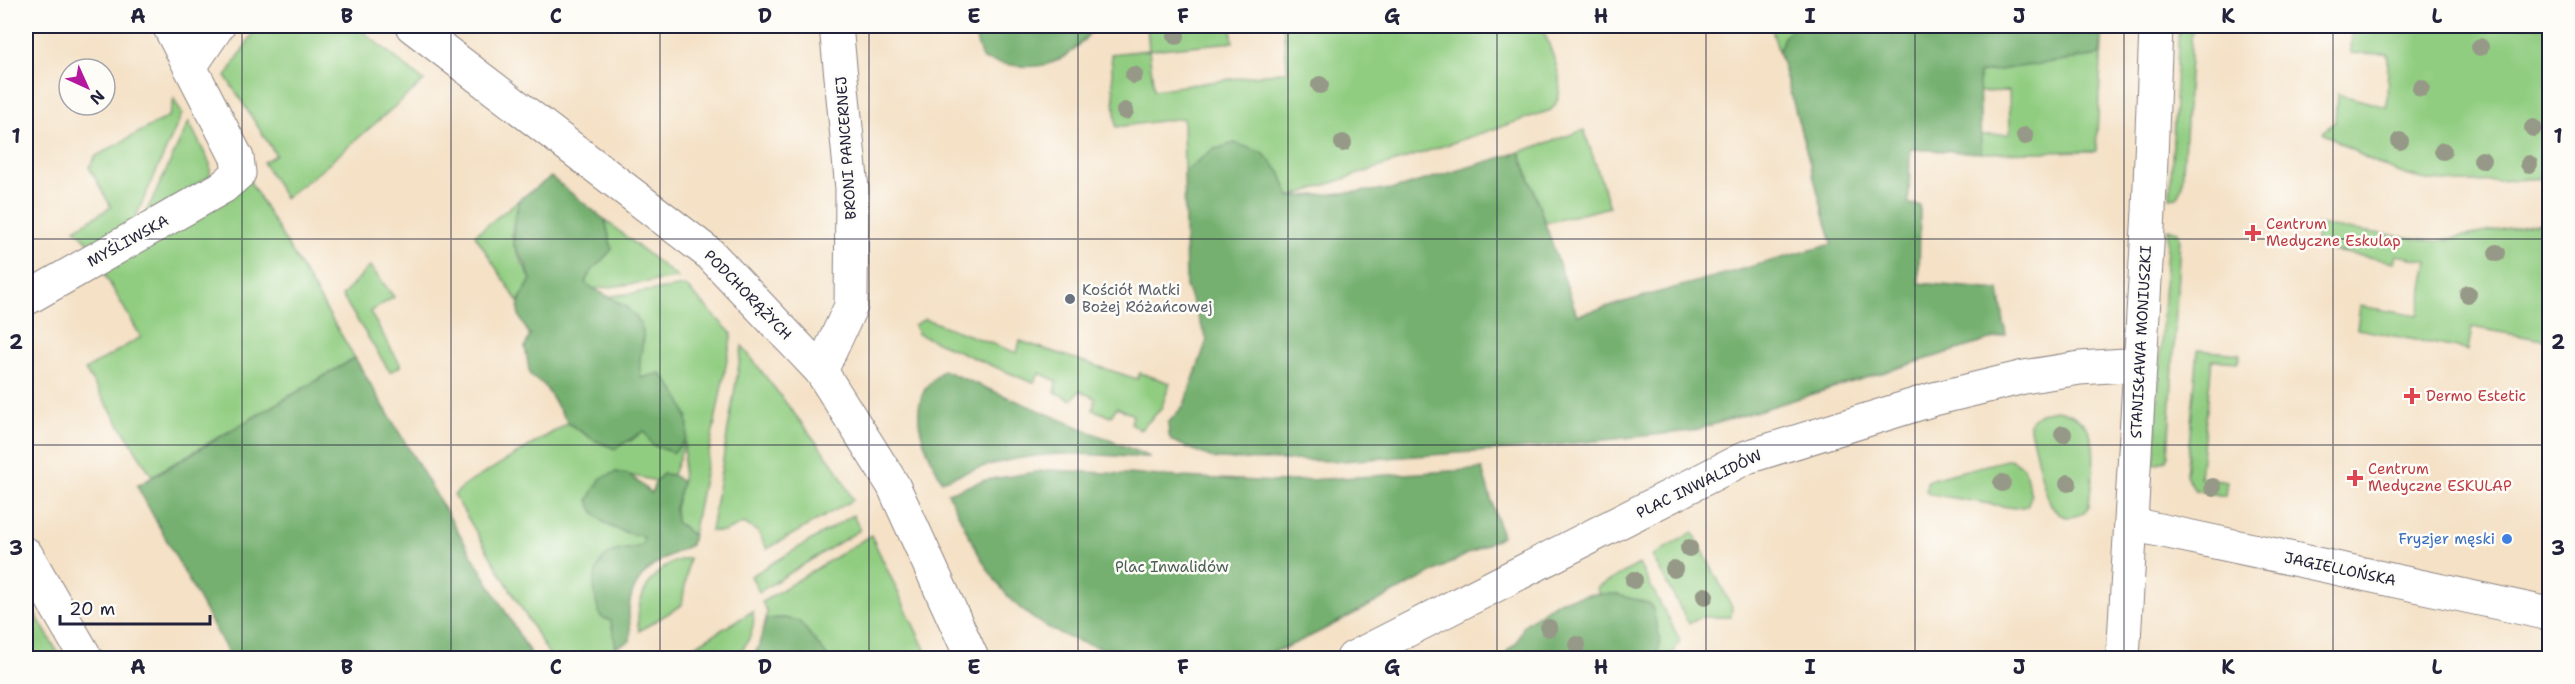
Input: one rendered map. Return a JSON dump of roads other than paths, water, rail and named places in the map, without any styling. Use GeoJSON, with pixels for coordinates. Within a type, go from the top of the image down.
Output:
{"type":"FeatureCollection","features":[{"type":"Feature","properties":{"kind":"street","name":"MYŚLIWSKA"},"geometry":{"type":"LineString","coordinates":[[26,299],[233,179],[239,173],[240,164],[169,26]]}},
{"type":"Feature","properties":{"kind":"street"},"geometry":{"type":"LineString","coordinates":[[190,67],[218,26]]}},
{"type":"Feature","properties":{"kind":"street","name":"PODCHORĄŻYCH"},"geometry":{"type":"LineString","coordinates":[[412,26],[710,254],[821,371],[893,485],[972,658]]}},
{"type":"Feature","properties":{"kind":"street","name":"BRONI PANCERNEJ"},"geometry":{"type":"LineString","coordinates":[[821,371],[851,306],[852,189],[836,26]]}},
{"type":"Feature","properties":{"kind":"street","name":"STANISŁAWA MONIUSZKI"},"geometry":{"type":"LineString","coordinates":[[2123,658],[2156,26]]}},
{"type":"Feature","properties":{"kind":"street","name":"PLAC INWALIDÓW"},"geometry":{"type":"LineString","coordinates":[[1353,658],[1747,457],[1934,399],[2024,377],[2080,368],[2140,364]]}},
{"type":"Feature","properties":{"kind":"street","name":"JAGIELLOŃSKA"},"geometry":{"type":"LineString","coordinates":[[2131,524],[2550,614]]}},
{"type":"Feature","properties":{"kind":"street"},"geometry":{"type":"LineString","coordinates":[[26,554],[86,658]]}},
{"type":"Feature","properties":{"kind":"place","name":"Centrum Medyczne Eskulap"},"geometry":{"type":"Point","coordinates":[2253,233]}},
{"type":"Feature","properties":{"kind":"place","name":"Kościół Matki Bożej Różańcowej"},"geometry":{"type":"Point","coordinates":[1070,299]}},
{"type":"Feature","properties":{"kind":"place","name":"Dermo Estetic"},"geometry":{"type":"Point","coordinates":[2412,396]}},
{"type":"Feature","properties":{"kind":"place","name":"Centrum Medyczne ESKULAP"},"geometry":{"type":"Point","coordinates":[2355,478]}},
{"type":"Feature","properties":{"kind":"place","name":"Fryzjer męski"},"geometry":{"type":"Point","coordinates":[2507,539]}},
{"type":"Feature","properties":{"kind":"park label","name":"Plac Inwalidów"},"geometry":{"type":"Point","coordinates":[1172,567]}}]}
